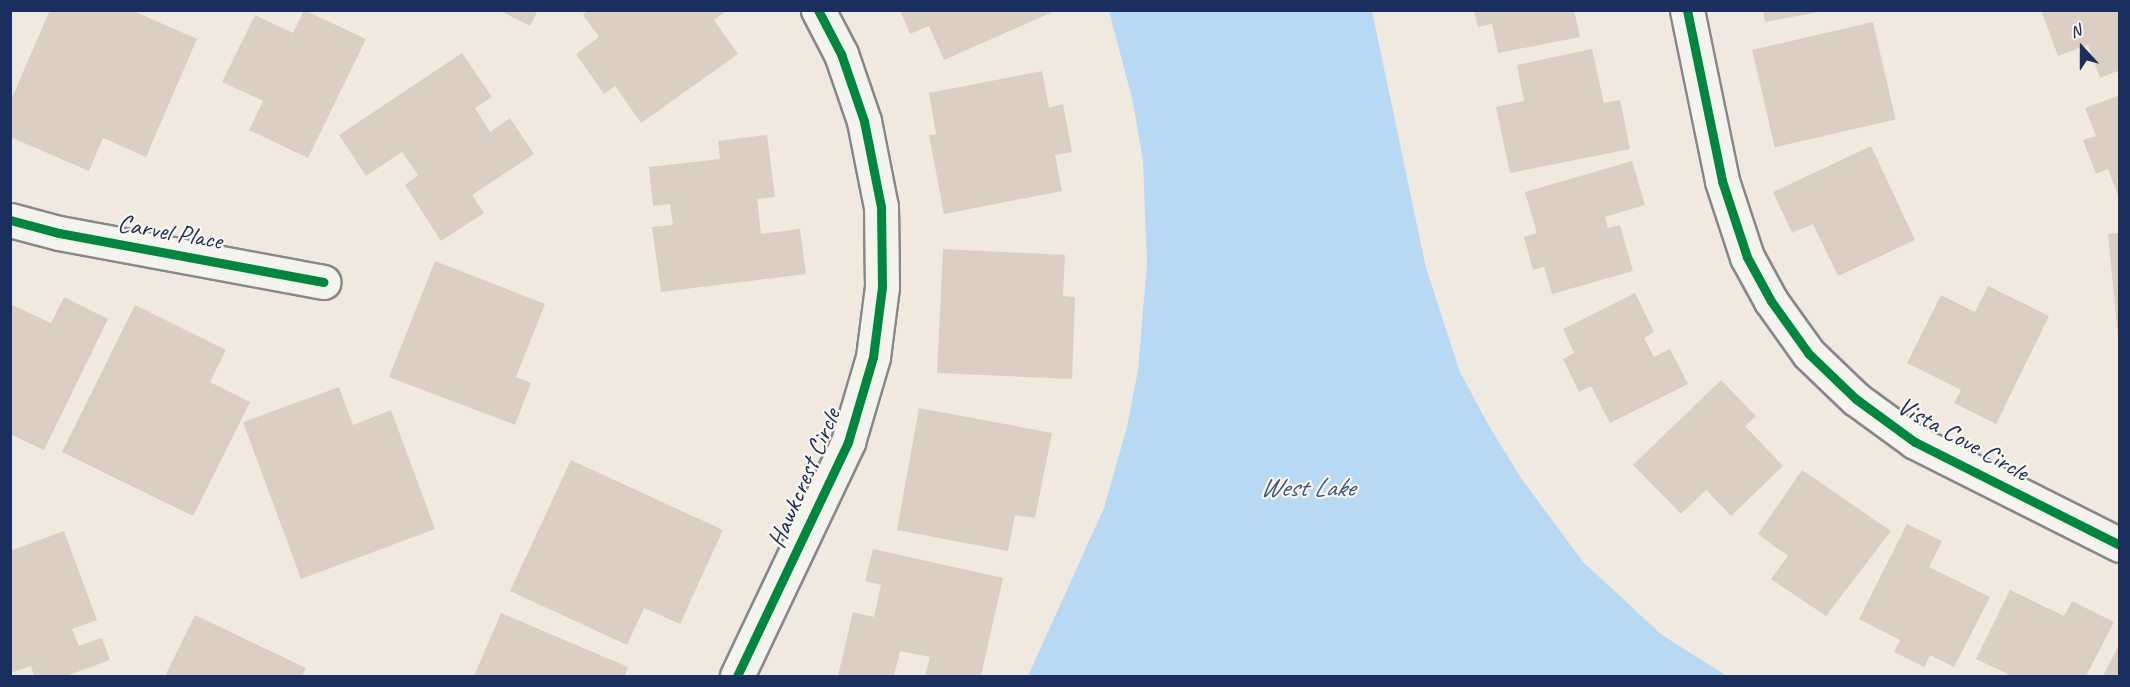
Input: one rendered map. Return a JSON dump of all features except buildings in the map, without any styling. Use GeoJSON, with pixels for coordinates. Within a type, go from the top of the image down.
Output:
{"type":"FeatureCollection","features":[{"type":"Feature","properties":{"kind":"street","name":"Hawkcrest Circle"},"geometry":{"type":"LineString","coordinates":[[737,676],[848,442],[873,357],[882,286],[881,207],[864,121],[841,54],[818,10]]}},
{"type":"Feature","properties":{"kind":"street","name":"Vista Cove Circle"},"geometry":{"type":"LineString","coordinates":[[1687,10],[1722,181],[1747,257],[1772,301],[1809,354],[1856,399],[1915,442],[2120,545]]}},
{"type":"Feature","properties":{"kind":"street","name":"Carvel Place"},"geometry":{"type":"LineString","coordinates":[[10,220],[59,233],[323,282]]}},
{"type":"Feature","properties":{"kind":"water","name":"West Lake"},"geometry":{"type":"Polygon","coordinates":[[[1109,11],[1372,11],[1426,268],[1460,372],[1521,478],[1583,562],[1662,635],[1727,676],[1028,676],[1104,508],[1127,427],[1138,370],[1147,262],[1143,161],[1133,102],[1109,11]]]}},
{"type":"Feature","properties":{"kind":"cycle path"},"geometry":{"type":"LineString","coordinates":[[737,676],[848,442],[873,357],[882,287],[881,207],[864,121],[841,54],[818,10]]}},
{"type":"Feature","properties":{"kind":"cycle path"},"geometry":{"type":"LineString","coordinates":[[1687,10],[1722,181],[1747,257],[1771,301],[1809,354],[1856,399],[1915,442],[2120,545]]}},
{"type":"Feature","properties":{"kind":"cycle path"},"geometry":{"type":"LineString","coordinates":[[10,220],[59,233],[323,282]]}}]}
